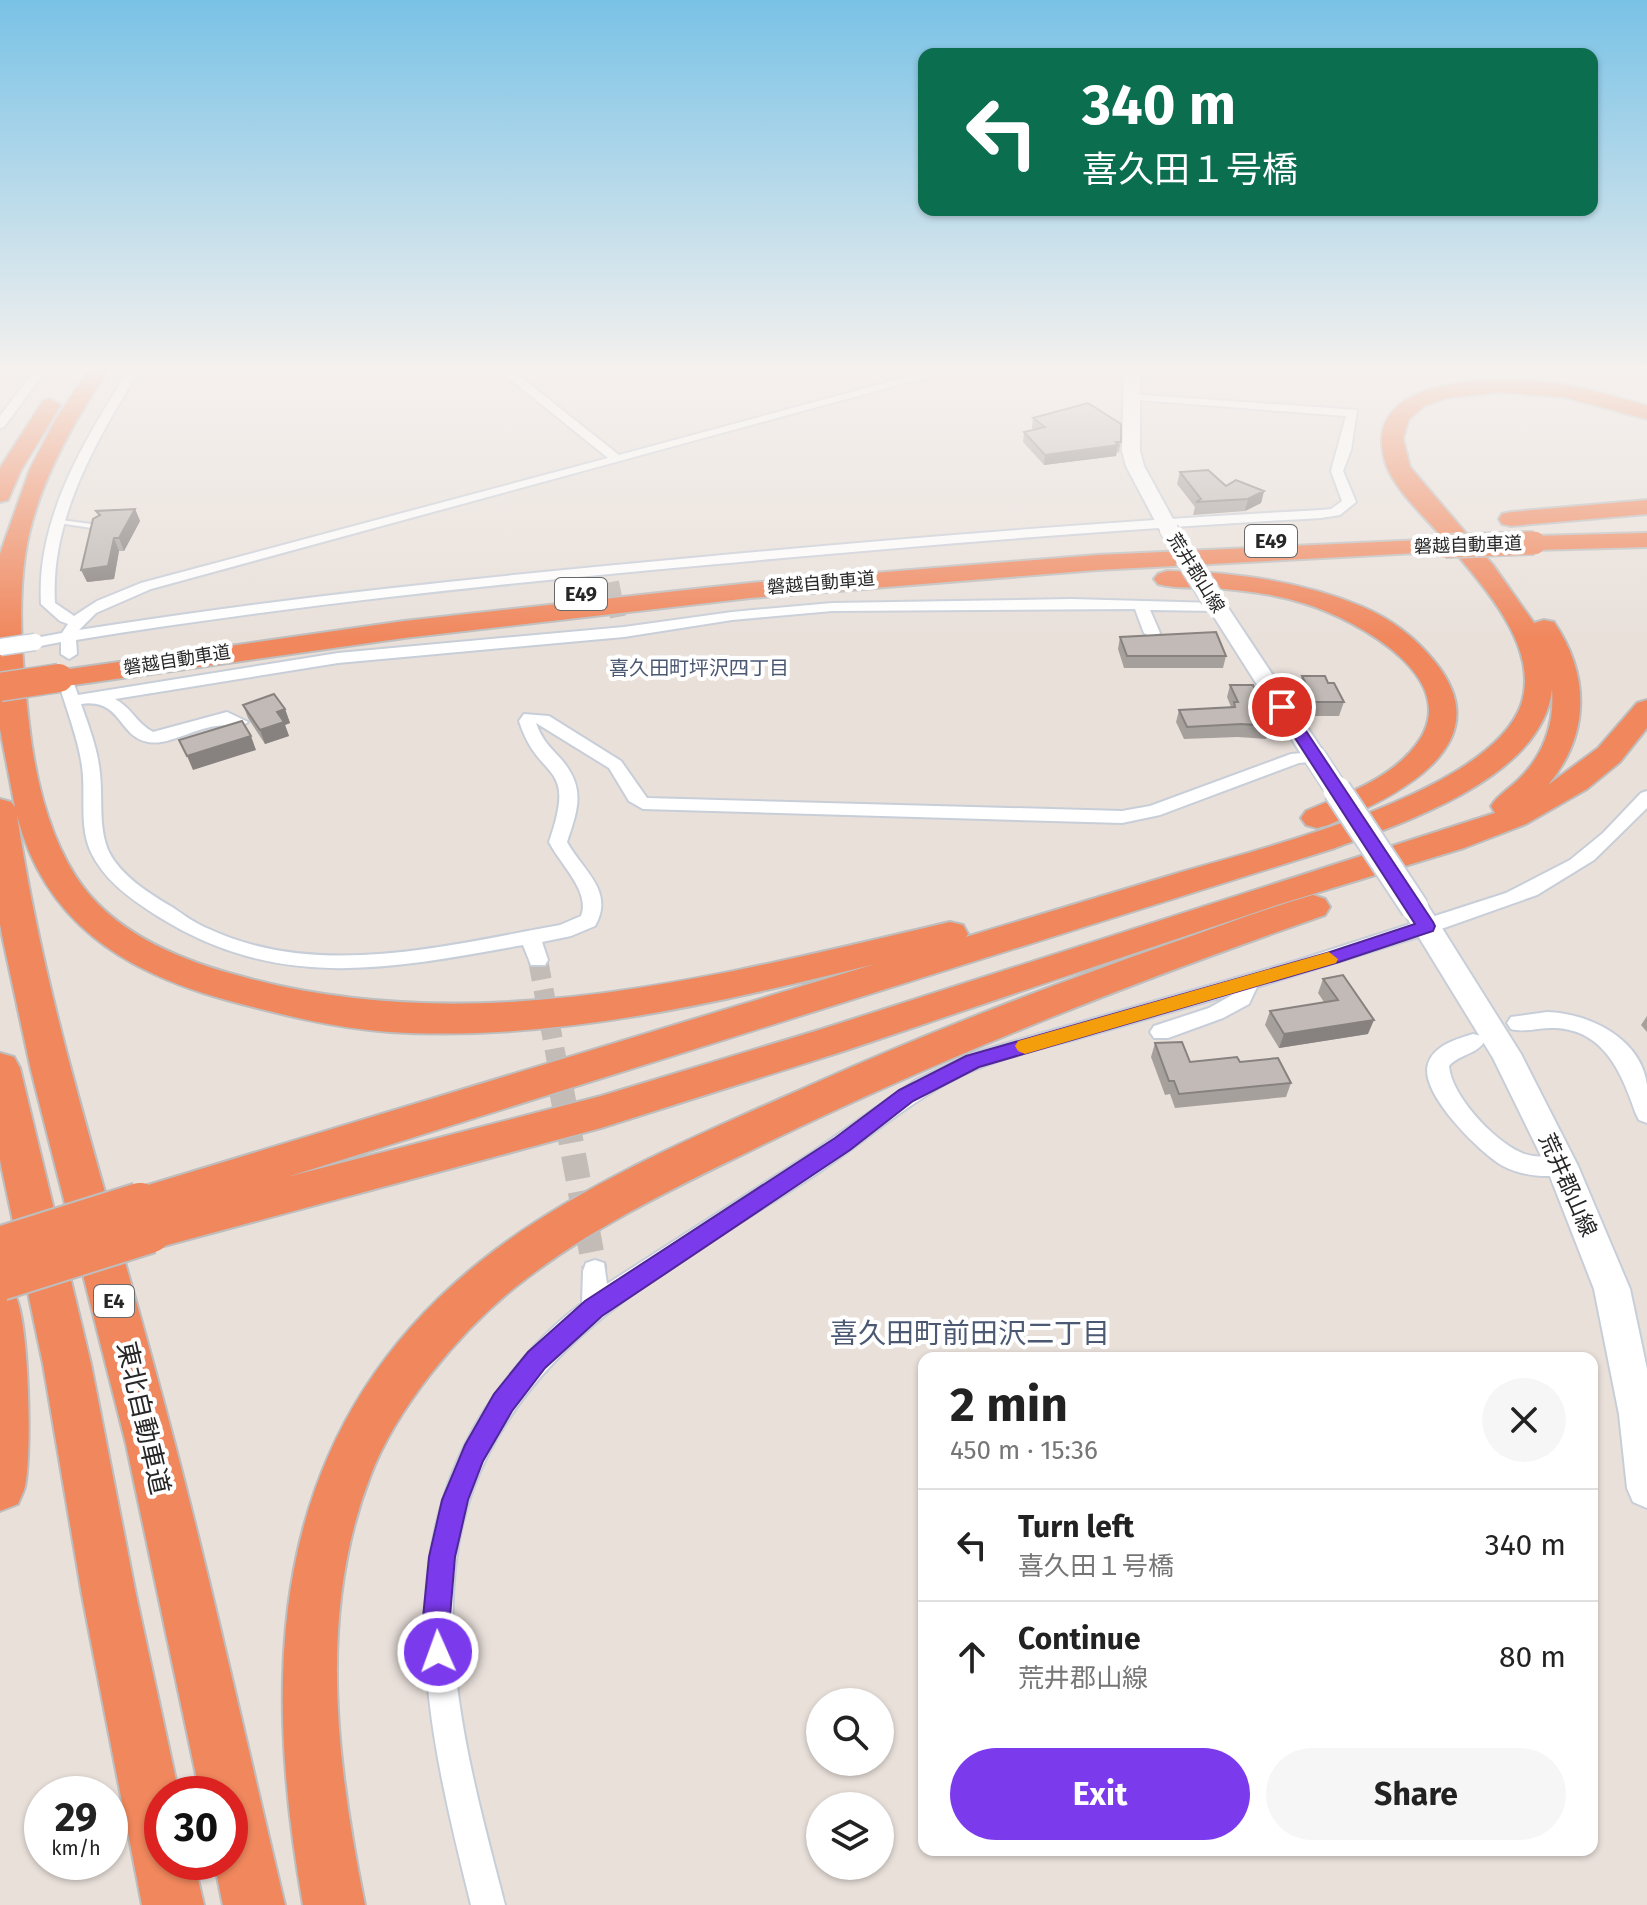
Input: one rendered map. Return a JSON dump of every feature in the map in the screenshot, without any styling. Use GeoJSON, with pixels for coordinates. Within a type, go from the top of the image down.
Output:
{"type":"FeatureCollection","features":[{"type":"Feature","properties":{"kind":"highway"},"geometry":{"type":"LineString","coordinates":[[0,495],[18,460]]}},
{"type":"Feature","properties":{"kind":"highway"},"geometry":{"type":"LineString","coordinates":[[0,618],[12,555],[46,460]]}},
{"type":"Feature","properties":{"kind":"highway"},"geometry":{"type":"LineString","coordinates":[[226,1179],[1294,849],[1407,808],[1458,782],[1516,739],[1532,715],[1539,690],[1539,672],[1526,635],[1498,590],[1399,468],[1397,460]]}},
{"type":"Feature","properties":{"kind":"highway"},"geometry":{"type":"LineString","coordinates":[[1415,460],[1418,469],[1527,601],[1558,653],[1568,685],[1567,720],[1546,768],[1518,798],[1452,840]]}},
{"type":"Feature","properties":{"kind":"highway"},"geometry":{"type":"LineString","coordinates":[[1522,531],[1647,507]]}},
{"type":"Feature","properties":{"kind":"highway","name":"磐越自動車道"},"geometry":{"type":"LineString","coordinates":[[0,687],[355,621],[611,590],[797,572],[1106,548],[1647,529]]}},
{"type":"Feature","properties":{"kind":"highway","name":"磐越自動車道"},"geometry":{"type":"LineString","coordinates":[[1522,531],[1647,540]]}},
{"type":"Feature","properties":{"kind":"highway","name":"磐越自動車道"},"geometry":{"type":"LineString","coordinates":[[0,673],[65,676],[296,642],[696,595],[1437,535]]}},
{"type":"Feature","properties":{"kind":"highway"},"geometry":{"type":"LineString","coordinates":[[12,555],[9,615],[15,729],[44,844],[63,883],[91,918],[116,938],[183,973],[225,988],[316,1011],[366,1017],[462,1020],[567,1012],[628,1003],[786,971],[981,926]]}},
{"type":"Feature","properties":{"kind":"highway"},"geometry":{"type":"LineString","coordinates":[[478,619],[889,587],[1173,579],[1239,583],[1300,594],[1357,614],[1394,634],[1423,662],[1438,692],[1440,725],[1424,756],[1391,781],[1343,808],[1248,844]]}},
{"type":"Feature","properties":{"kind":"highway"},"geometry":{"type":"LineString","coordinates":[[0,1278],[145,1218],[226,1179],[419,1114],[641,1033],[1344,815],[1401,793],[1468,754],[1501,726],[1520,696],[1524,664],[1515,628],[1498,590]]}},
{"type":"Feature","properties":{"kind":"highway"},"geometry":{"type":"LineString","coordinates":[[0,1249],[601,1112],[1452,840],[1515,817],[1576,782],[1609,755],[1647,709]]}},
{"type":"Feature","properties":{"kind":"highway"},"geometry":{"type":"LineString","coordinates":[[359,1441],[400,1378],[471,1298],[526,1254],[630,1191],[840,1089],[1021,1011],[1177,952],[1473,856],[1526,835],[1570,813],[1604,789],[1647,745]]}},
{"type":"Feature","properties":{"kind":"highway","name":"東北自動車道"},"geometry":{"type":"LineString","coordinates":[[0,809],[14,903],[41,1025],[123,1335],[224,1776]]}},
{"type":"Feature","properties":{"kind":"highway"},"geometry":{"type":"LineString","coordinates":[[334,1905],[316,1793],[309,1715],[308,1648],[315,1582],[359,1441],[407,1358],[438,1319],[501,1254],[574,1198],[678,1139],[783,1089],[1119,945]]}},
{"type":"Feature","properties":{"kind":"highway"},"geometry":{"type":"LineString","coordinates":[[0,1068],[67,1364],[146,1776]]}},
{"type":"Feature","properties":{"kind":"highway"},"geometry":{"type":"LineString","coordinates":[[0,1312],[4,1400],[0,1486]]}},
{"type":"Feature","properties":{"kind":"highway","name":"東北自動車道"},"geometry":{"type":"LineString","coordinates":[[248,1879],[254,1905]]}},
{"type":"Feature","properties":{"kind":"highway"},"geometry":{"type":"LineString","coordinates":[[168,1880],[173,1905]]}},
{"type":"Feature","properties":{"kind":"main road","name":"荒井郡山線"},"geometry":{"type":"LineString","coordinates":[[1133,460],[1167,526],[1506,1054],[1562,1166],[1612,1289],[1638,1414],[1647,1488]]}},
{"type":"Feature","properties":{"kind":"street"},"geometry":{"type":"LineString","coordinates":[[78,622],[65,618],[48,604],[44,572],[71,488],[84,460]]}},
{"type":"Feature","properties":{"kind":"street"},"geometry":{"type":"LineString","coordinates":[[614,460],[146,586],[108,602],[78,622],[68,636],[65,676],[92,778],[92,831],[104,860],[130,888],[182,927],[274,959],[370,963],[530,937],[583,924],[593,915],[595,900],[558,842],[569,810],[570,791],[556,764],[534,742],[527,721],[530,717],[543,719],[615,765],[635,797],[643,803],[1122,817],[1154,811],[1297,758],[1315,757]]}},
{"type":"Feature","properties":{"kind":"street"},"geometry":{"type":"LineString","coordinates":[[0,647],[68,636],[609,575],[1321,514],[1343,508],[1349,502],[1337,471],[1341,460]]}},
{"type":"Feature","properties":{"kind":"street"},"geometry":{"type":"LineString","coordinates":[[96,696],[338,658],[621,625],[832,607],[1215,602]]}},
{"type":"Feature","properties":{"kind":"street"},"geometry":{"type":"LineString","coordinates":[[1140,604],[1152,633]]}},
{"type":"Feature","properties":{"kind":"street"},"geometry":{"type":"LineString","coordinates":[[65,676],[120,708],[138,731],[151,738],[227,717],[240,722]]}},
{"type":"Feature","properties":{"kind":"street"},"geometry":{"type":"LineString","coordinates":[[488,1905],[460,1796],[444,1700],[436,1628],[442,1557],[455,1500],[474,1453],[503,1403],[536,1360],[594,1309],[843,1144],[906,1096],[973,1061],[1248,982],[1420,917],[1515,898],[1564,873],[1594,851],[1647,797]]}},
{"type":"Feature","properties":{"kind":"street"},"geometry":{"type":"LineString","coordinates":[[530,937],[538,960]]}},
{"type":"Feature","properties":{"kind":"street"},"geometry":{"type":"LineString","coordinates":[[1161,1032],[1216,1013],[1242,999],[1248,982]]}},
{"type":"Feature","properties":{"kind":"street"},"geometry":{"type":"LineString","coordinates":[[1518,1023],[1555,1017],[1577,1024],[1602,1038],[1620,1053],[1647,1114]]}},
{"type":"Feature","properties":{"kind":"street"},"geometry":{"type":"LineString","coordinates":[[1473,1042],[1452,1051],[1440,1062],[1438,1069],[1442,1088],[1463,1115],[1504,1155],[1524,1164],[1562,1166]]}},
{"type":"Feature","properties":{"kind":"street"},"geometry":{"type":"LineString","coordinates":[[594,1309],[595,1271]]}},
{"type":"Feature","properties":{"kind":"lane"},"geometry":{"type":"LineString","coordinates":[[60,522],[99,527]]}},
{"type":"Feature","properties":{"kind":"building"},"geometry":{"type":"Polygon","coordinates":[[[1208,470],[1226,486],[1236,480],[1264,491],[1248,499],[1196,502],[1201,499],[1180,472],[1208,470]]]}},
{"type":"Feature","properties":{"kind":"building"},"geometry":{"type":"Polygon","coordinates":[[[135,509],[119,538],[114,538],[108,566],[81,570],[93,519],[100,515],[96,511],[135,509]]]}},
{"type":"Feature","properties":{"kind":"building"},"geometry":{"type":"Polygon","coordinates":[[[1216,632],[1226,656],[1127,656],[1120,637],[1216,632]]]}},
{"type":"Feature","properties":{"kind":"building"},"geometry":{"type":"Polygon","coordinates":[[[1302,676],[1325,676],[1328,683],[1334,683],[1344,702],[1315,702],[1302,676]]]}},
{"type":"Feature","properties":{"kind":"building"},"geometry":{"type":"Polygon","coordinates":[[[1230,685],[1253,685],[1260,702],[1264,702],[1272,722],[1269,722],[1270,726],[1187,727],[1179,710],[1235,707],[1234,702],[1238,702],[1230,685]]]}},
{"type":"Feature","properties":{"kind":"building"},"geometry":{"type":"Polygon","coordinates":[[[274,694],[285,709],[277,712],[284,722],[260,730],[243,705],[274,694]]]}},
{"type":"Feature","properties":{"kind":"building"},"geometry":{"type":"Polygon","coordinates":[[[242,721],[251,736],[187,756],[179,740],[242,721]]]}},
{"type":"Feature","properties":{"kind":"building"},"geometry":{"type":"Polygon","coordinates":[[[1343,975],[1374,1020],[1284,1034],[1270,1011],[1338,1000],[1323,979],[1343,975]]]}},
{"type":"Feature","properties":{"kind":"building"},"geometry":{"type":"Polygon","coordinates":[[[1182,1042],[1190,1062],[1237,1057],[1240,1062],[1278,1058],[1291,1083],[1179,1094],[1174,1081],[1169,1081],[1155,1043],[1182,1042]]]}},
{"type":"Feature","properties":{"kind":"tunnel"},"geometry":{"type":"LineString","coordinates":[[611,582],[618,617]]}},
{"type":"Feature","properties":{"kind":"tunnel"},"geometry":{"type":"LineString","coordinates":[[538,960],[561,1084]]}},
{"type":"Feature","properties":{"kind":"tunnel"},"geometry":{"type":"LineString","coordinates":[[560,1082],[595,1271]]}},
{"type":"Feature","properties":{"kind":"slow traffic"},"geometry":{"type":"LineString","coordinates":[[1025,1046],[1329,959]]}},
{"type":"Feature","properties":{"kind":"district","name":"喜久田町坪沢四丁目"},"geometry":{"type":"Point","coordinates":[699,668]}},
{"type":"Feature","properties":{"kind":"district","name":"喜久田町前田沢二丁目"},"geometry":{"type":"Point","coordinates":[970,1333]}},
{"type":"Feature","properties":{"kind":"route"},"geometry":{"type":"LineString","coordinates":[[438,1652],[436,1628],[442,1557],[455,1500],[474,1453],[503,1403],[536,1360],[594,1309],[843,1144],[906,1096],[973,1061],[1332,958],[1426,926],[1282,707]]}}]}
